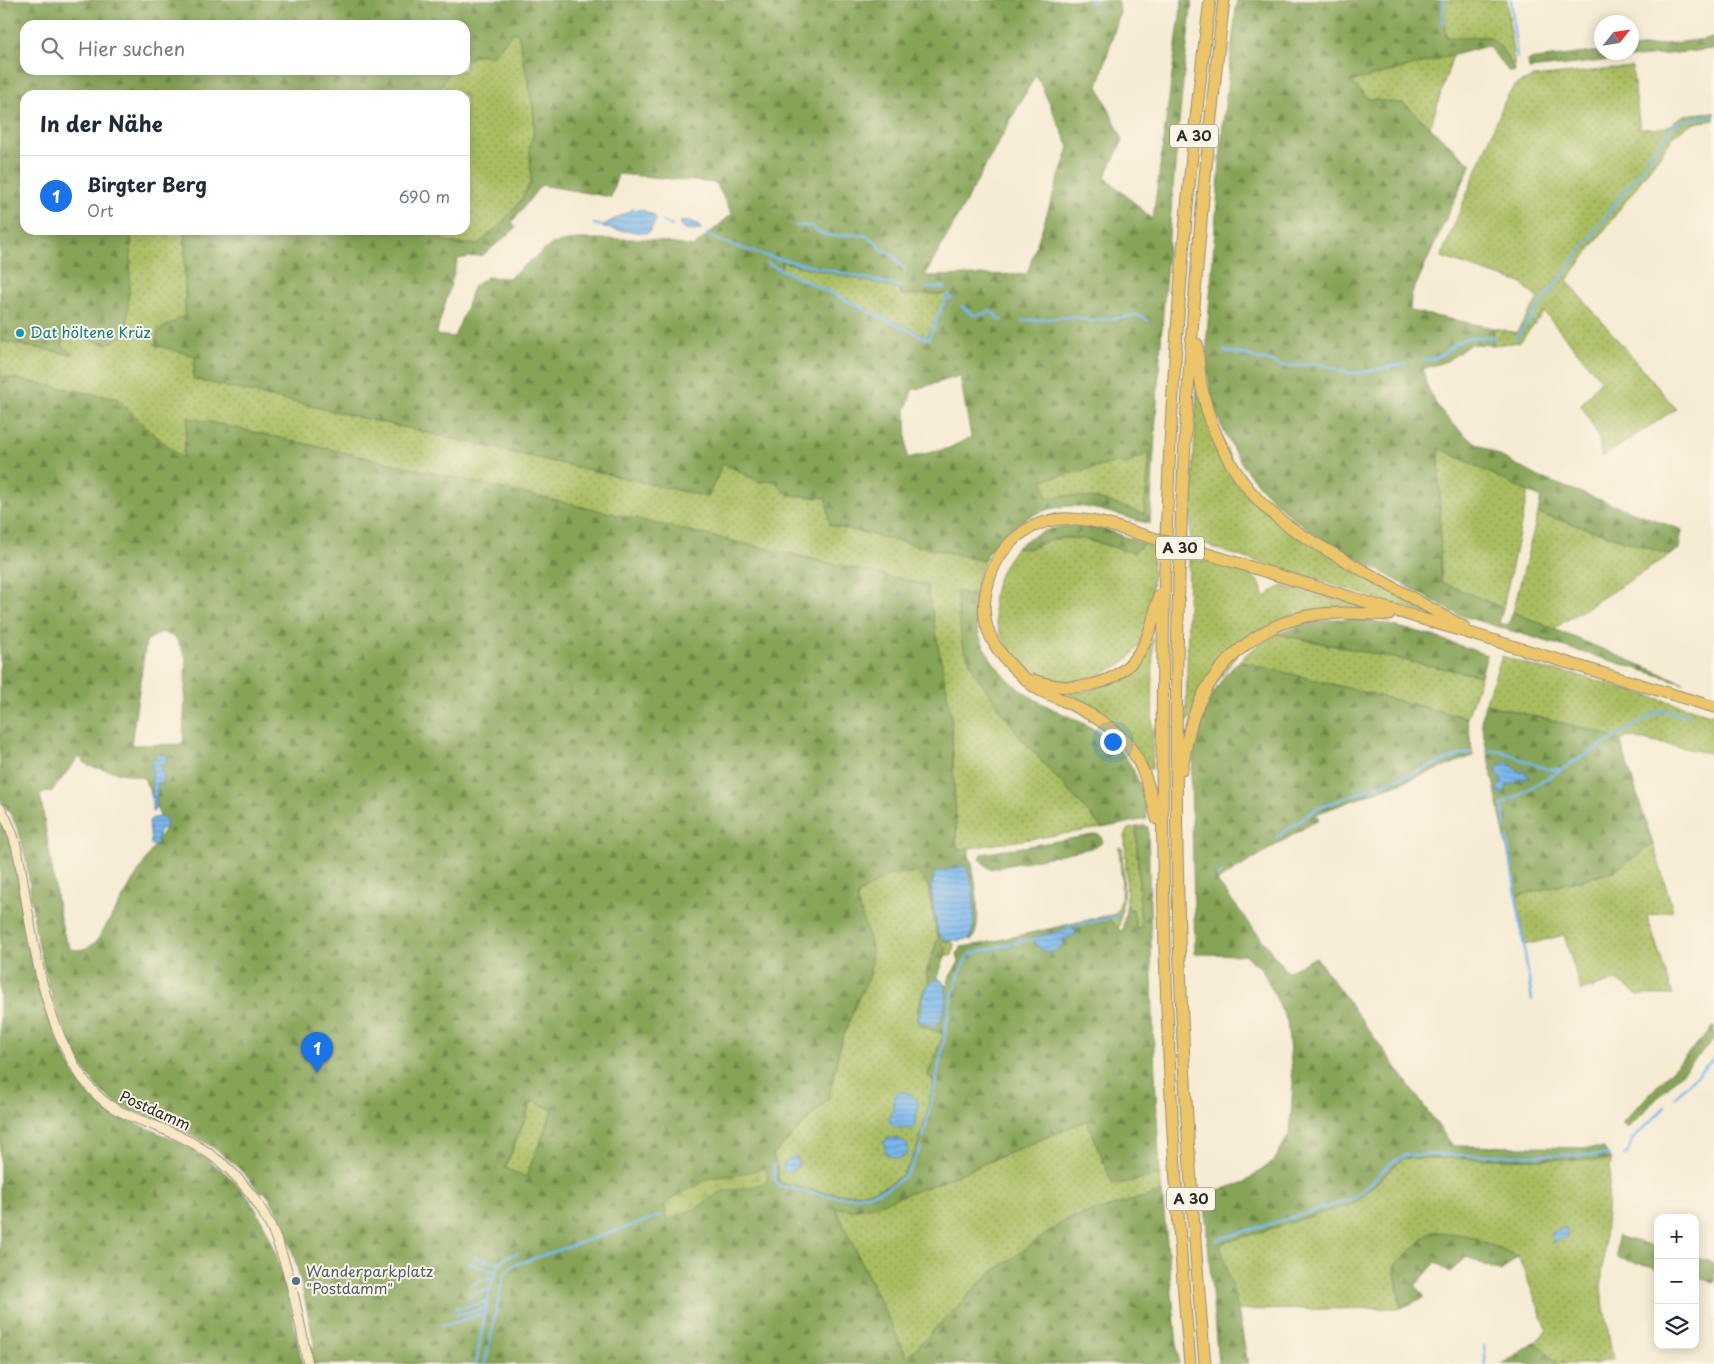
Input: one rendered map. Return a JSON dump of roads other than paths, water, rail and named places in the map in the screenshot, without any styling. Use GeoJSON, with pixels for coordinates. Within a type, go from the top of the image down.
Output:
{"type":"FeatureCollection","features":[{"type":"Feature","properties":{"kind":"highway","name":"A 30"},"geometry":{"type":"LineString","coordinates":[[1190,1364],[1176,1193],[1165,971],[1163,840],[1158,808],[1164,572],[1181,272],[1200,77],[1210,0]]}},
{"type":"Feature","properties":{"kind":"highway","name":"A 30"},"geometry":{"type":"LineString","coordinates":[[1205,1364],[1191,1191],[1179,954],[1177,657],[1181,518],[1196,271],[1224,0]]}},
{"type":"Feature","properties":{"kind":"highway"},"geometry":{"type":"LineString","coordinates":[[1194,304],[1200,376],[1209,416],[1217,439],[1246,486],[1282,521],[1311,541],[1481,636]]}},
{"type":"Feature","properties":{"kind":"highway"},"geometry":{"type":"LineString","coordinates":[[1158,808],[1135,754],[1122,738],[1093,716],[1033,686],[999,652],[987,626],[984,613],[991,571],[1005,548],[1024,532],[1035,526],[1059,519],[1084,519],[1133,532],[1714,707]]}},
{"type":"Feature","properties":{"kind":"highway"},"geometry":{"type":"LineString","coordinates":[[1021,674],[1032,680],[1052,686],[1070,688],[1099,683],[1114,676],[1128,666],[1139,653],[1150,631],[1164,572]]}},
{"type":"Feature","properties":{"kind":"highway"},"geometry":{"type":"LineString","coordinates":[[1177,792],[1191,724],[1199,702],[1225,664],[1244,646],[1290,621],[1311,615],[1335,613],[1406,615]]}},
{"type":"Feature","properties":{"kind":"street","name":"Postdamm"},"geometry":{"type":"LineString","coordinates":[[0,808],[7,819],[14,837],[34,947],[47,999],[61,1039],[75,1067],[92,1091],[103,1102],[117,1111],[178,1136],[208,1153],[231,1170],[250,1190],[264,1212],[275,1236],[295,1301],[308,1364]]}},
{"type":"Feature","properties":{"kind":"water"},"geometry":{"type":"Polygon","coordinates":[[[633,209],[642,210],[654,215],[656,220],[650,231],[647,233],[614,230],[602,226],[633,209]]]}},
{"type":"Feature","properties":{"kind":"water"},"geometry":{"type":"Polygon","coordinates":[[[689,221],[698,224],[701,230],[686,230],[679,225],[680,222],[689,221]]]}},
{"type":"Feature","properties":{"kind":"water"},"geometry":{"type":"Polygon","coordinates":[[[159,754],[166,756],[167,764],[161,764],[160,769],[164,774],[163,783],[158,783],[155,810],[152,811],[152,761],[159,754]]]}},
{"type":"Feature","properties":{"kind":"water"},"geometry":{"type":"Polygon","coordinates":[[[1506,761],[1521,773],[1526,771],[1525,774],[1530,776],[1513,784],[1508,784],[1504,793],[1498,792],[1502,781],[1496,771],[1506,761]]]}},
{"type":"Feature","properties":{"kind":"water"},"geometry":{"type":"Polygon","coordinates":[[[160,817],[165,818],[166,827],[159,830],[157,845],[151,845],[149,821],[160,817]]]}},
{"type":"Feature","properties":{"kind":"water"},"geometry":{"type":"Polygon","coordinates":[[[963,866],[967,868],[973,893],[974,914],[972,933],[969,939],[948,940],[938,933],[931,887],[935,872],[963,866]]]}},
{"type":"Feature","properties":{"kind":"water"},"geometry":{"type":"Polygon","coordinates":[[[1076,929],[1075,935],[1063,939],[1061,941],[1064,943],[1057,950],[1050,952],[1042,950],[1035,943],[1036,937],[1076,929]]]}},
{"type":"Feature","properties":{"kind":"water"},"geometry":{"type":"Polygon","coordinates":[[[935,980],[942,981],[945,985],[947,996],[940,1023],[932,1026],[917,1020],[927,988],[935,980]]]}},
{"type":"Feature","properties":{"kind":"water"},"geometry":{"type":"Polygon","coordinates":[[[901,1091],[915,1097],[918,1103],[913,1129],[894,1127],[889,1121],[894,1097],[901,1091]]]}},
{"type":"Feature","properties":{"kind":"water"},"geometry":{"type":"Polygon","coordinates":[[[889,1138],[904,1142],[908,1147],[907,1155],[897,1159],[886,1154],[884,1142],[889,1138]]]}},
{"type":"Feature","properties":{"kind":"water"},"geometry":{"type":"Polygon","coordinates":[[[793,1156],[797,1158],[799,1166],[787,1173],[784,1170],[783,1164],[793,1156]]]}},
{"type":"Feature","properties":{"kind":"water"},"geometry":{"type":"Polygon","coordinates":[[[1565,1228],[1569,1235],[1554,1243],[1550,1234],[1565,1228]]]}},
{"type":"Feature","properties":{"kind":"waterway"},"geometry":{"type":"LineString","coordinates":[[1089,3],[1096,0]]}},
{"type":"Feature","properties":{"kind":"waterway"},"geometry":{"type":"LineString","coordinates":[[1443,0],[1443,24]]}},
{"type":"Feature","properties":{"kind":"waterway"},"geometry":{"type":"LineString","coordinates":[[1511,0],[1517,58]]}},
{"type":"Feature","properties":{"kind":"waterway"},"geometry":{"type":"LineString","coordinates":[[1516,338],[1673,126],[1698,117],[1714,116]]}},
{"type":"Feature","properties":{"kind":"waterway"},"geometry":{"type":"LineString","coordinates":[[663,221],[672,226]]}},
{"type":"Feature","properties":{"kind":"waterway"},"geometry":{"type":"LineString","coordinates":[[594,224],[602,226]]}},
{"type":"Feature","properties":{"kind":"waterway"},"geometry":{"type":"LineString","coordinates":[[795,226],[812,226],[817,231],[829,236],[863,235],[871,239],[884,251],[892,254],[905,270]]}},
{"type":"Feature","properties":{"kind":"waterway"},"geometry":{"type":"LineString","coordinates":[[707,234],[720,241],[767,256],[901,287]]}},
{"type":"Feature","properties":{"kind":"waterway"},"geometry":{"type":"LineString","coordinates":[[767,263],[928,339],[945,301],[951,298],[948,294]]}},
{"type":"Feature","properties":{"kind":"waterway"},"geometry":{"type":"LineString","coordinates":[[927,288],[945,287]]}},
{"type":"Feature","properties":{"kind":"waterway"},"geometry":{"type":"LineString","coordinates":[[962,306],[973,315],[985,314],[990,311],[999,320],[1002,320]]}},
{"type":"Feature","properties":{"kind":"waterway"},"geometry":{"type":"LineString","coordinates":[[1021,321],[1073,317],[1091,321],[1136,315],[1148,320]]}},
{"type":"Feature","properties":{"kind":"waterway"},"geometry":{"type":"LineString","coordinates":[[1423,360],[1442,355],[1462,340],[1478,337],[1495,338]]}},
{"type":"Feature","properties":{"kind":"waterway"},"geometry":{"type":"LineString","coordinates":[[1224,351],[1251,356],[1258,360],[1265,360],[1283,366],[1316,364],[1349,373],[1405,364]]}},
{"type":"Feature","properties":{"kind":"waterway"},"geometry":{"type":"LineString","coordinates":[[1505,828],[1502,805],[1659,711],[1690,714]]}},
{"type":"Feature","properties":{"kind":"waterway"},"geometry":{"type":"LineString","coordinates":[[1486,751],[1501,751],[1546,769],[1560,769]]}},
{"type":"Feature","properties":{"kind":"waterway"},"geometry":{"type":"LineString","coordinates":[[1277,837],[1318,808],[1472,752]]}},
{"type":"Feature","properties":{"kind":"waterway"},"geometry":{"type":"LineString","coordinates":[[1507,837],[1532,1000]]}},
{"type":"Feature","properties":{"kind":"waterway"},"geometry":{"type":"LineString","coordinates":[[1218,876],[1222,873]]}},
{"type":"Feature","properties":{"kind":"waterway"},"geometry":{"type":"LineString","coordinates":[[1067,927],[1119,916]]}},
{"type":"Feature","properties":{"kind":"waterway"},"geometry":{"type":"LineString","coordinates":[[923,1137],[953,992],[969,954],[1036,939]]}},
{"type":"Feature","properties":{"kind":"waterway"},"geometry":{"type":"LineString","coordinates":[[1675,1097],[1714,1058]]}},
{"type":"Feature","properties":{"kind":"waterway"},"geometry":{"type":"LineString","coordinates":[[1624,1155],[1627,1154],[1632,1140],[1665,1107]]}},
{"type":"Feature","properties":{"kind":"waterway"},"geometry":{"type":"LineString","coordinates":[[774,1165],[775,1180],[778,1185],[826,1195],[860,1196],[876,1193],[904,1176],[912,1166],[921,1146]]}},
{"type":"Feature","properties":{"kind":"waterway"},"geometry":{"type":"LineString","coordinates":[[1216,1240],[1350,1200],[1365,1189],[1391,1163],[1407,1155],[1609,1155]]}},
{"type":"Feature","properties":{"kind":"waterway"},"geometry":{"type":"LineString","coordinates":[[485,1364],[503,1278],[514,1265],[660,1216]]}},
{"type":"Feature","properties":{"kind":"waterway"},"geometry":{"type":"LineString","coordinates":[[476,1364],[488,1296],[495,1271],[503,1260],[519,1253]]}},
{"type":"Feature","properties":{"kind":"waterway"},"geometry":{"type":"LineString","coordinates":[[474,1257],[499,1263]]}},
{"type":"Feature","properties":{"kind":"waterway"},"geometry":{"type":"LineString","coordinates":[[468,1263],[495,1272]]}},
{"type":"Feature","properties":{"kind":"waterway"},"geometry":{"type":"LineString","coordinates":[[471,1284],[493,1277]]}},
{"type":"Feature","properties":{"kind":"waterway"},"geometry":{"type":"LineString","coordinates":[[469,1296],[491,1289]]}},
{"type":"Feature","properties":{"kind":"waterway"},"geometry":{"type":"LineString","coordinates":[[456,1309],[489,1301]]}},
{"type":"Feature","properties":{"kind":"waterway"},"geometry":{"type":"LineString","coordinates":[[455,1315],[487,1308]]}},
{"type":"Feature","properties":{"kind":"waterway"},"geometry":{"type":"LineString","coordinates":[[441,1326],[486,1313]]}},
{"type":"Feature","properties":{"kind":"waterway"},"geometry":{"type":"LineString","coordinates":[[1484,1346],[1486,1364]]}},
{"type":"Feature","properties":{"kind":"place","name":"Dat höltene Krüz"},"geometry":{"type":"Point","coordinates":[20,333]}},
{"type":"Feature","properties":{"kind":"place","name":"Birgter Berg"},"geometry":{"type":"Point","coordinates":[317,1073]}},
{"type":"Feature","properties":{"kind":"place","name":"Wanderparkplatz \"Postdamm\""},"geometry":{"type":"Point","coordinates":[296,1281]}}]}
